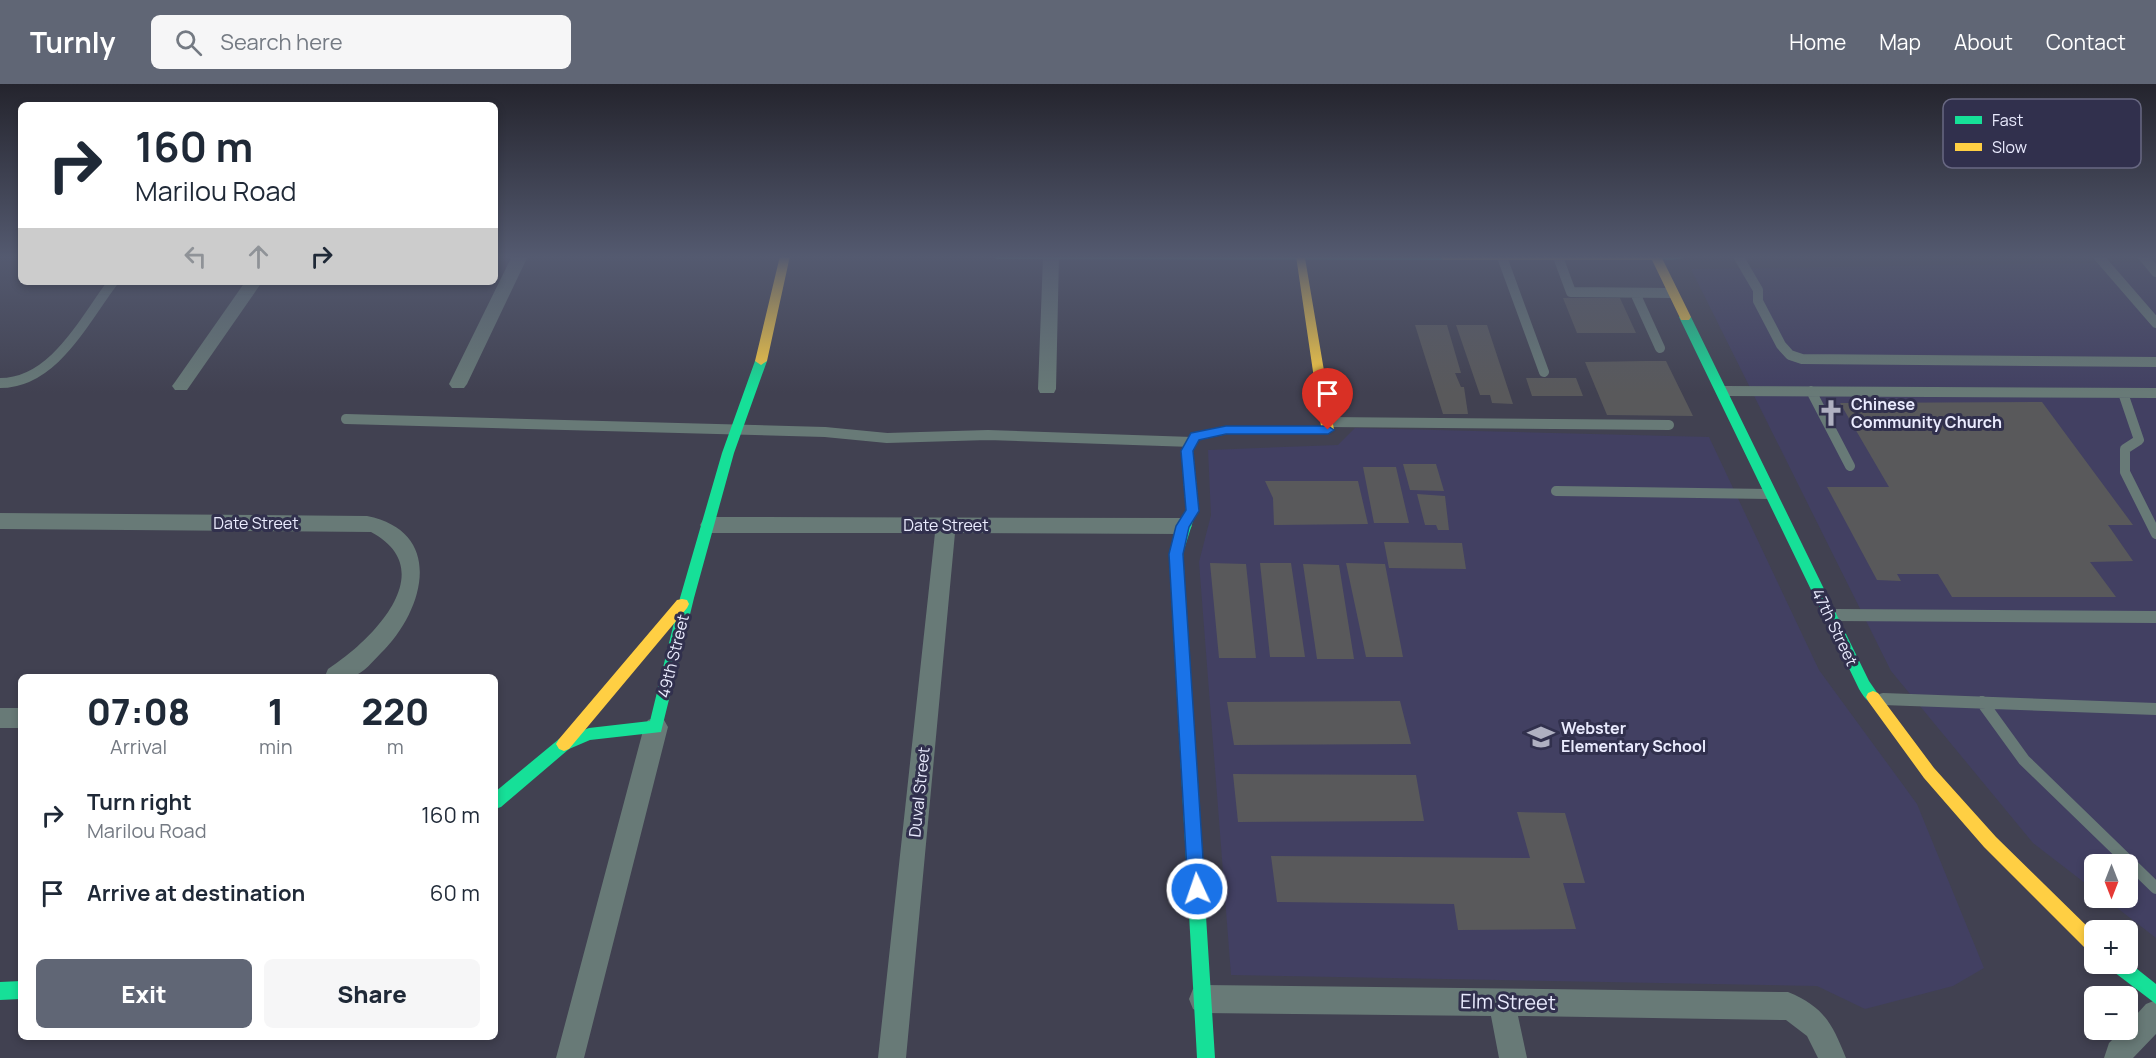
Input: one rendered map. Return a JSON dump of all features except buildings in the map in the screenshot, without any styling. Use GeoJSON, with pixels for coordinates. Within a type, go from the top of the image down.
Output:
{"type":"FeatureCollection","features":[{"type":"Feature","properties":{"kind":"street"},"geometry":{"type":"LineString","coordinates":[[181,386],[240,301]]}},
{"type":"Feature","properties":{"kind":"street"},"geometry":{"type":"LineString","coordinates":[[458,384],[498,301]]}},
{"type":"Feature","properties":{"kind":"street","name":"49th Street"},"geometry":{"type":"LineString","coordinates":[[570,1058],[687,598],[737,430],[760,367],[776,301]]}},
{"type":"Feature","properties":{"kind":"street"},"geometry":{"type":"LineString","coordinates":[[1047,389],[1050,301]]}},
{"type":"Feature","properties":{"kind":"street"},"geometry":{"type":"LineString","coordinates":[[1206,1058],[1176,554],[1182,526],[1193,511],[1187,451],[1194,439],[1226,430],[1327,426],[1307,301]]}},
{"type":"Feature","properties":{"kind":"street","name":"47th Street"},"geometry":{"type":"LineString","coordinates":[[1675,301],[1864,685],[1936,782],[1990,842],[2084,935]]}},
{"type":"Feature","properties":{"kind":"street","name":"Date Street"},"geometry":{"type":"LineString","coordinates":[[0,521],[370,524],[394,537],[405,552],[411,568],[410,590],[401,612],[383,639],[339,674]]}},
{"type":"Feature","properties":{"kind":"street","name":"Date Street"},"geometry":{"type":"LineString","coordinates":[[710,525],[1182,526]]}},
{"type":"Feature","properties":{"kind":"street","name":"Duval Street"},"geometry":{"type":"LineString","coordinates":[[892,1058],[946,525]]}},
{"type":"Feature","properties":{"kind":"street"},"geometry":{"type":"LineString","coordinates":[[498,800],[522,782],[564,744],[687,598]]}},
{"type":"Feature","properties":{"kind":"street"},"geometry":{"type":"LineString","coordinates":[[0,718],[18,718]]}},
{"type":"Feature","properties":{"kind":"street"},"geometry":{"type":"LineString","coordinates":[[564,744],[589,734],[626,728],[656,727]]}},
{"type":"Feature","properties":{"kind":"street"},"geometry":{"type":"LineString","coordinates":[[2130,974],[2156,995]]}},
{"type":"Feature","properties":{"kind":"street"},"geometry":{"type":"LineString","coordinates":[[0,991],[18,990]]}},
{"type":"Feature","properties":{"kind":"street","name":"Elm Street"},"geometry":{"type":"LineString","coordinates":[[1203,999],[1788,1006],[1810,1017],[1825,1038],[1832,1058]]}},
{"type":"Feature","properties":{"kind":"street"},"geometry":{"type":"LineString","coordinates":[[1501,1002],[1513,1058]]}},
{"type":"Feature","properties":{"kind":"street"},"geometry":{"type":"LineString","coordinates":[[2118,1058],[2119,1053],[2156,1014]]}},
{"type":"Feature","properties":{"kind":"lane"},"geometry":{"type":"LineString","coordinates":[[0,383],[15,383],[30,378],[46,368],[98,301]]}},
{"type":"Feature","properties":{"kind":"lane"},"geometry":{"type":"LineString","coordinates":[[1518,301],[1544,372]]}},
{"type":"Feature","properties":{"kind":"lane"},"geometry":{"type":"LineString","coordinates":[[1639,301],[1660,348]]}},
{"type":"Feature","properties":{"kind":"lane"},"geometry":{"type":"LineString","coordinates":[[1758,301],[1782,345],[1790,355],[1802,359],[2156,362]]}},
{"type":"Feature","properties":{"kind":"lane"},"geometry":{"type":"LineString","coordinates":[[2137,301],[2156,323]]}},
{"type":"Feature","properties":{"kind":"lane"},"geometry":{"type":"LineString","coordinates":[[1719,391],[2156,393]]}},
{"type":"Feature","properties":{"kind":"lane"},"geometry":{"type":"LineString","coordinates":[[1811,392],[1850,466]]}},
{"type":"Feature","properties":{"kind":"lane"},"geometry":{"type":"LineString","coordinates":[[2123,393],[2139,440],[2125,449],[2125,472],[2156,534]]}},
{"type":"Feature","properties":{"kind":"lane"},"geometry":{"type":"LineString","coordinates":[[346,419],[825,432],[887,438],[988,435],[1194,439]]}},
{"type":"Feature","properties":{"kind":"lane"},"geometry":{"type":"LineString","coordinates":[[1327,426],[1669,425]]}},
{"type":"Feature","properties":{"kind":"lane"},"geometry":{"type":"LineString","coordinates":[[1556,491],[1770,494]]}},
{"type":"Feature","properties":{"kind":"lane"},"geometry":{"type":"LineString","coordinates":[[1830,615],[2156,617]]}},
{"type":"Feature","properties":{"kind":"lane"},"geometry":{"type":"LineString","coordinates":[[1874,698],[2156,709]]}},
{"type":"Feature","properties":{"kind":"lane"},"geometry":{"type":"LineString","coordinates":[[1982,702],[2024,760],[2156,888]]}},
{"type":"Feature","properties":{"kind":"shaded area"},"geometry":{"type":"Polygon","coordinates":[[[1707,301],[2156,301],[2156,938],[2138,924],[2138,920],[2133,920],[2117,908],[2138,908],[2138,854],[2084,854],[2084,882],[2033,843],[1891,671],[1707,301]]]}},
{"type":"Feature","properties":{"kind":"shaded area","name":"Webster Elementary School"},"geometry":{"type":"Polygon","coordinates":[[[1355,428],[1709,437],[1819,670],[1917,804],[1984,968],[1953,986],[1865,1009],[1817,986],[1231,975],[1199,562],[1211,515],[1208,450],[1338,445],[1355,428]]]}},
{"type":"Feature","properties":{"kind":"traffic: fast"},"geometry":{"type":"LineString","coordinates":[[1685,317],[1864,685],[1873,697]]}},
{"type":"Feature","properties":{"kind":"traffic: fast"},"geometry":{"type":"LineString","coordinates":[[498,799],[564,744],[589,734],[656,727],[687,598],[728,453],[761,361]]}},
{"type":"Feature","properties":{"kind":"traffic: fast"},"geometry":{"type":"LineString","coordinates":[[1186,521],[1176,553],[1206,1058]]}},
{"type":"Feature","properties":{"kind":"traffic: fast"},"geometry":{"type":"LineString","coordinates":[[2130,974],[2156,995]]}},
{"type":"Feature","properties":{"kind":"traffic: fast"},"geometry":{"type":"LineString","coordinates":[[0,991],[18,990]]}},
{"type":"Feature","properties":{"kind":"traffic: slow"},"geometry":{"type":"LineString","coordinates":[[761,361],[775,301]]}},
{"type":"Feature","properties":{"kind":"traffic: slow"},"geometry":{"type":"LineString","coordinates":[[1186,521],[1193,511],[1187,451],[1195,436],[1226,430],[1328,430],[1307,301]]}},
{"type":"Feature","properties":{"kind":"traffic: slow"},"geometry":{"type":"LineString","coordinates":[[1677,301],[1685,317]]}},
{"type":"Feature","properties":{"kind":"traffic: slow"},"geometry":{"type":"LineString","coordinates":[[564,744],[682,604]]}},
{"type":"Feature","properties":{"kind":"traffic: slow"},"geometry":{"type":"LineString","coordinates":[[1873,697],[1929,773],[1990,842],[2084,935]]}},
{"type":"Feature","properties":{"kind":"place","name":"Chinese Community Church"},"geometry":{"type":"Point","coordinates":[1831,413]}},
{"type":"Feature","properties":{"kind":"place","name":"Webster Elementary School"},"geometry":{"type":"Point","coordinates":[1541,737]}},
{"type":"Feature","properties":{"kind":"route"},"geometry":{"type":"LineString","coordinates":[[1197,889],[1176,554],[1182,526],[1193,511],[1187,451],[1195,436],[1226,430],[1328,430]]}}]}
